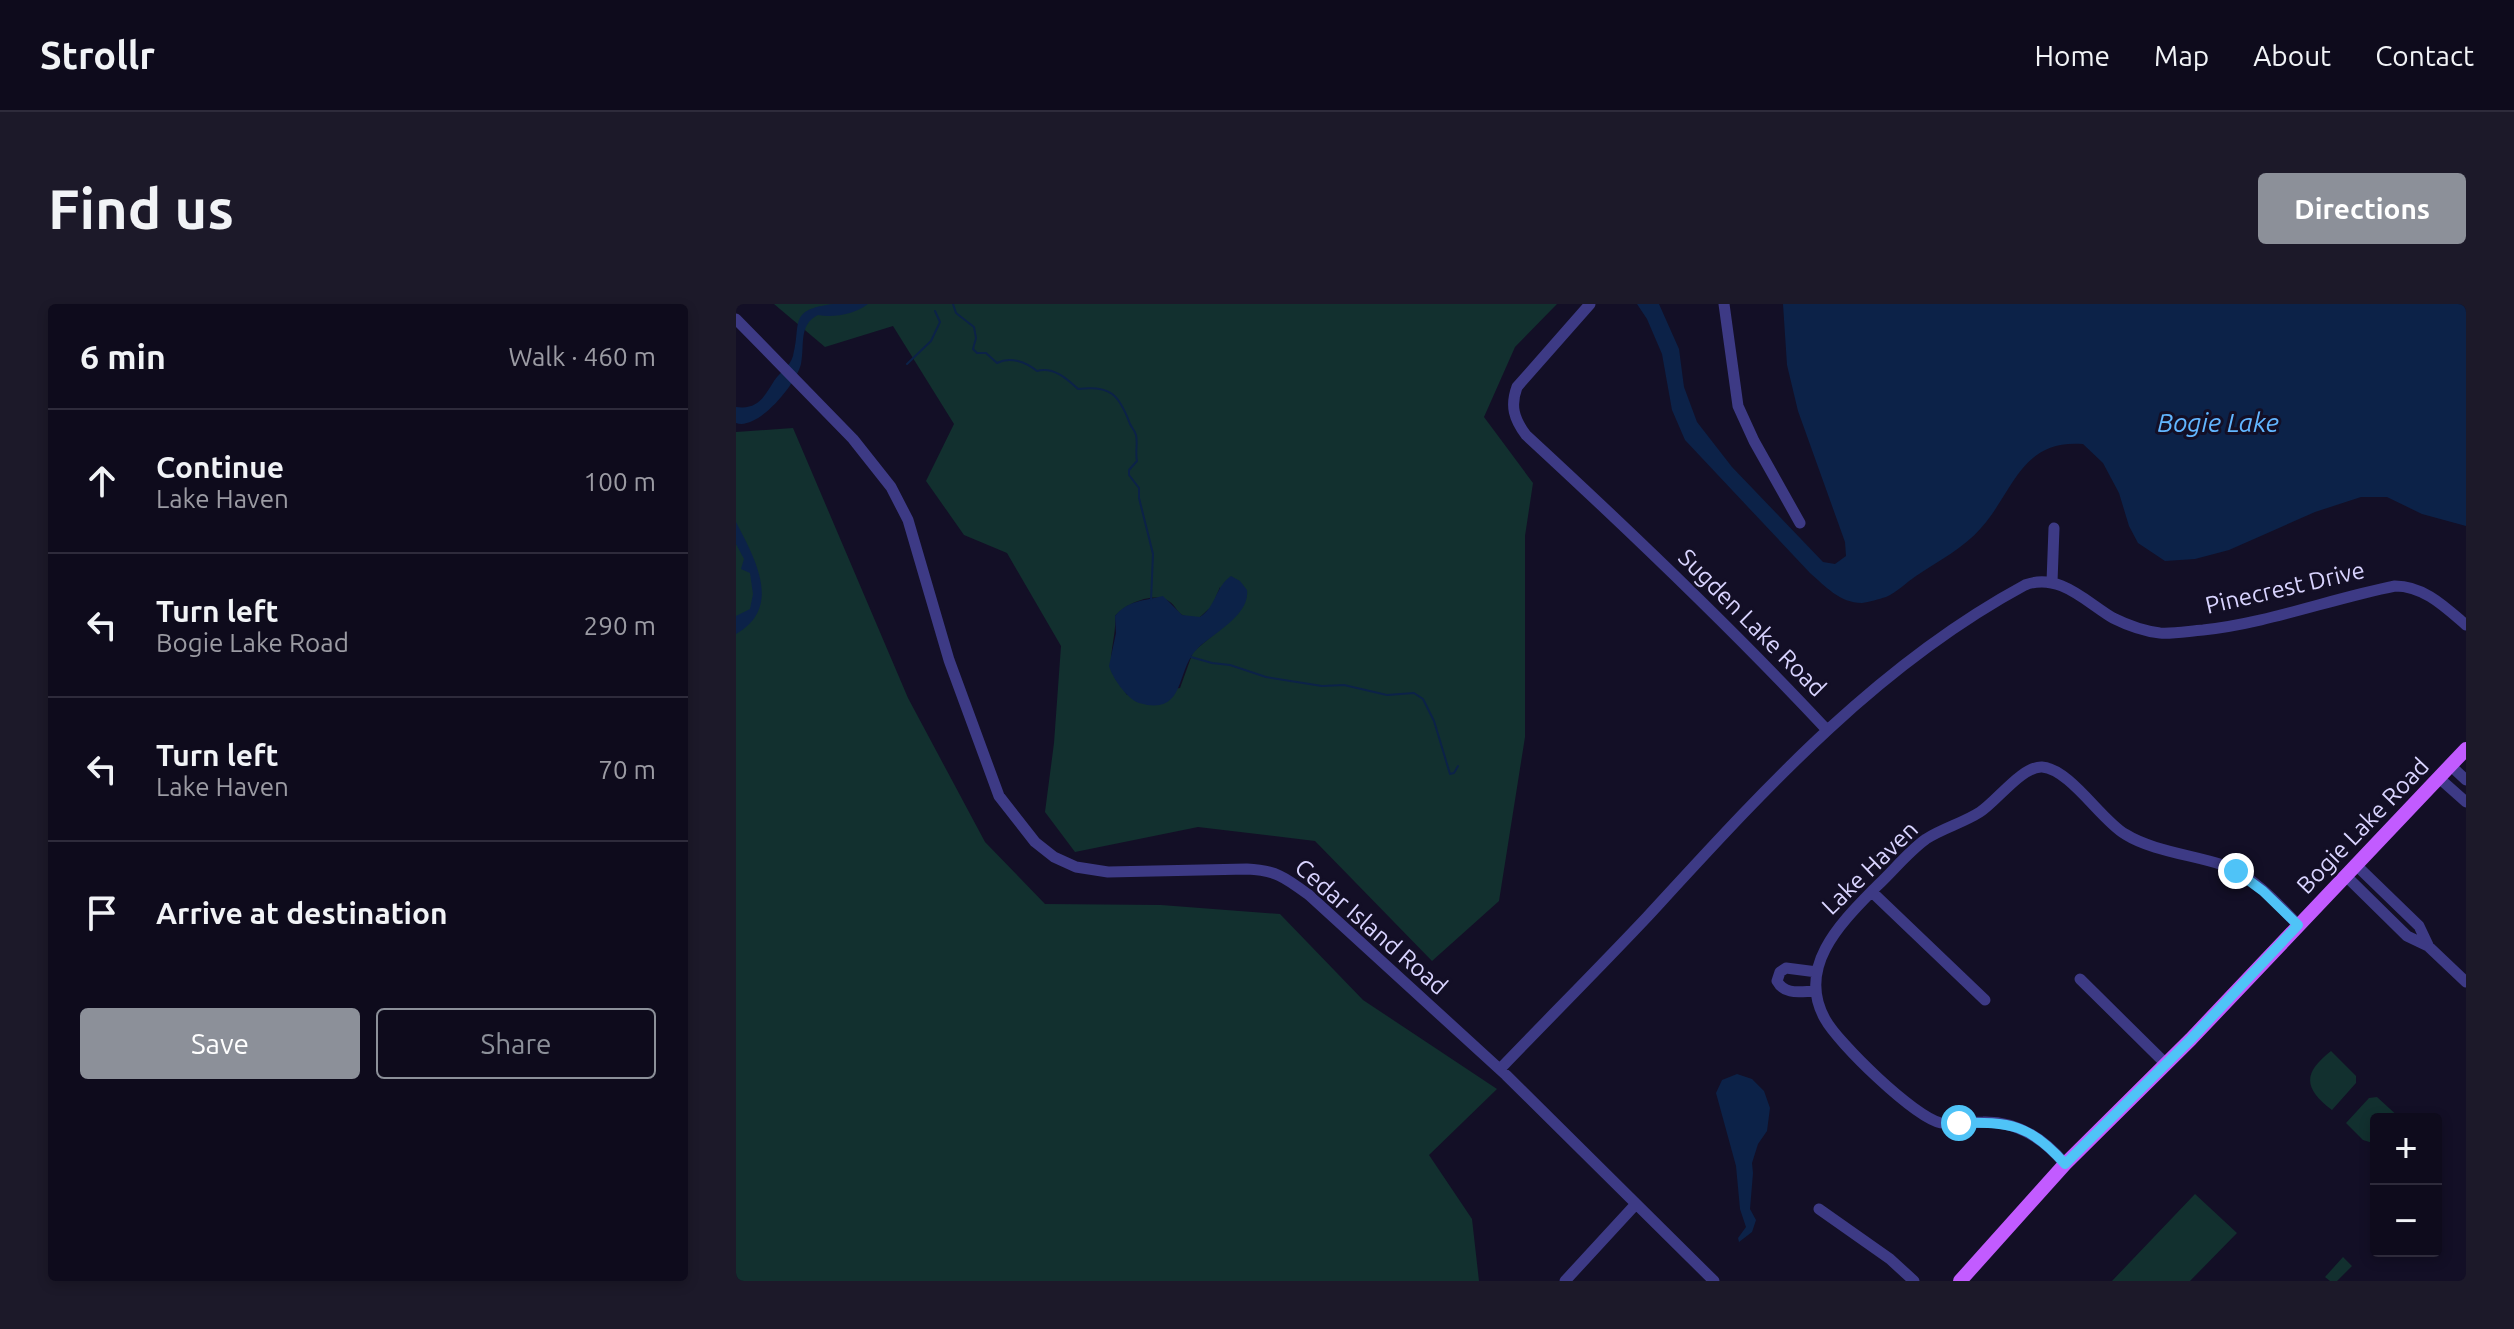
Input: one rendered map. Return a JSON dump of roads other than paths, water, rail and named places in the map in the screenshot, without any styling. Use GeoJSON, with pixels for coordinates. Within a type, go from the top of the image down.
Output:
{"type":"FeatureCollection","features":[{"type":"Feature","properties":{"kind":"main road","name":"Bogie Lake Road"},"geometry":{"type":"LineString","coordinates":[[1960,1281],[2065,1164],[2466,749]]}},
{"type":"Feature","properties":{"kind":"street","name":"Sugden Lake Road"},"geometry":{"type":"LineString","coordinates":[[1500,1069],[1761,792],[1827,730],[1773,672],[1519,425],[1513,412],[1517,387],[1590,304]]}},
{"type":"Feature","properties":{"kind":"street"},"geometry":{"type":"LineString","coordinates":[[1724,304],[1738,406],[1800,523]]}},
{"type":"Feature","properties":{"kind":"street","name":"Cedar Island Road"},"geometry":{"type":"LineString","coordinates":[[736,319],[853,439],[891,487],[908,520],[949,660],[999,796],[1035,842],[1076,867],[1098,870],[1269,870],[1285,877],[1309,895],[1500,1069],[1714,1281]]}},
{"type":"Feature","properties":{"kind":"street"},"geometry":{"type":"LineString","coordinates":[[1827,730],[1871,690],[1923,650],[2003,597],[2036,581],[2052,582],[2054,528]]}},
{"type":"Feature","properties":{"kind":"street","name":"Pinecrest Drive"},"geometry":{"type":"LineString","coordinates":[[2052,582],[2074,591],[2129,625],[2161,633],[2225,628],[2395,586],[2407,586],[2433,598],[2466,625]]}},
{"type":"Feature","properties":{"kind":"street","name":"Lake Haven"},"geometry":{"type":"LineString","coordinates":[[2065,1164],[2039,1139],[2012,1125],[1998,1122],[1939,1123],[1921,1114],[1901,1100],[1826,1022],[1816,991],[1823,950],[1834,931],[1872,892],[1929,838],[1981,811],[2027,771],[2039,766],[2055,771],[2125,834],[2236,871],[2263,891],[2298,925]]}},
{"type":"Feature","properties":{"kind":"street"},"geometry":{"type":"LineString","coordinates":[[2451,766],[2466,780]]}},
{"type":"Feature","properties":{"kind":"street"},"geometry":{"type":"LineString","coordinates":[[2439,778],[2466,802]]}},
{"type":"Feature","properties":{"kind":"street"},"geometry":{"type":"LineString","coordinates":[[2350,870],[2407,936],[2428,946],[2466,982]]}},
{"type":"Feature","properties":{"kind":"street"},"geometry":{"type":"LineString","coordinates":[[1872,892],[1985,1000]]}},
{"type":"Feature","properties":{"kind":"street"},"geometry":{"type":"LineString","coordinates":[[1816,991],[1788,992],[1777,981],[1780,972],[1786,968],[1817,972]]}},
{"type":"Feature","properties":{"kind":"street"},"geometry":{"type":"LineString","coordinates":[[2080,979],[2165,1063]]}},
{"type":"Feature","properties":{"kind":"street"},"geometry":{"type":"LineString","coordinates":[[1565,1281],[1635,1205]]}},
{"type":"Feature","properties":{"kind":"street"},"geometry":{"type":"LineString","coordinates":[[1819,1209],[1890,1259],[1914,1281]]}},
{"type":"Feature","properties":{"kind":"water"},"geometry":{"type":"Polygon","coordinates":[[[833,304],[868,304],[851,313],[818,315],[812,319],[805,330],[798,373],[784,394],[755,420],[736,423],[736,407],[750,406],[760,401],[790,363],[803,314],[833,304]]]}},
{"type":"Feature","properties":{"kind":"water","name":"Bogie Lake"},"geometry":{"type":"Polygon","coordinates":[[[1637,304],[1659,304],[1679,349],[1684,387],[1697,422],[1732,467],[1823,562],[1835,564],[1846,556],[1845,542],[1798,411],[1787,365],[1783,304],[2466,304],[2466,526],[2422,514],[2387,497],[2361,497],[2315,512],[2229,550],[2195,559],[2165,561],[2138,543],[2119,493],[2103,463],[2083,444],[2062,445],[2046,450],[2021,470],[1981,528],[1959,548],[1890,595],[1865,603],[1854,602],[1833,593],[1810,573],[1685,440],[1672,410],[1662,354],[1637,304]]]}},
{"type":"Feature","properties":{"kind":"water"},"geometry":{"type":"Polygon","coordinates":[[[736,522],[757,567],[762,596],[750,623],[736,634],[736,616],[750,609],[753,594],[750,573],[741,569],[744,559],[736,544],[736,522]]]}},
{"type":"Feature","properties":{"kind":"water"},"geometry":{"type":"Polygon","coordinates":[[[1231,576],[1247,590],[1243,607],[1191,657],[1173,697],[1154,706],[1139,703],[1130,697],[1109,666],[1116,633],[1115,616],[1131,604],[1163,596],[1182,615],[1200,617],[1231,576]]]}},
{"type":"Feature","properties":{"kind":"water"},"geometry":{"type":"Polygon","coordinates":[[[1737,1074],[1752,1079],[1764,1091],[1770,1108],[1767,1131],[1758,1144],[1752,1163],[1750,1209],[1756,1220],[1752,1232],[1739,1242],[1738,1238],[1746,1227],[1740,1209],[1736,1166],[1716,1093],[1722,1080],[1737,1074]]]}},
{"type":"Feature","properties":{"kind":"waterway"},"geometry":{"type":"LineString","coordinates":[[953,304],[956,313],[974,327],[976,338],[973,349],[977,353],[986,353],[997,363],[1012,360],[1037,371],[1049,370],[1078,389],[1106,390],[1122,405],[1137,438],[1137,461],[1129,470],[1129,475],[1139,488],[1153,554],[1151,600]]}},
{"type":"Feature","properties":{"kind":"waterway"},"geometry":{"type":"LineString","coordinates":[[907,364],[931,341],[940,322],[935,311]]}},
{"type":"Feature","properties":{"kind":"waterway"},"geometry":{"type":"LineString","coordinates":[[1191,657],[1266,677],[1322,686],[1344,685],[1387,695],[1414,693],[1423,699],[1434,721],[1450,774],[1458,766]]}}]}
